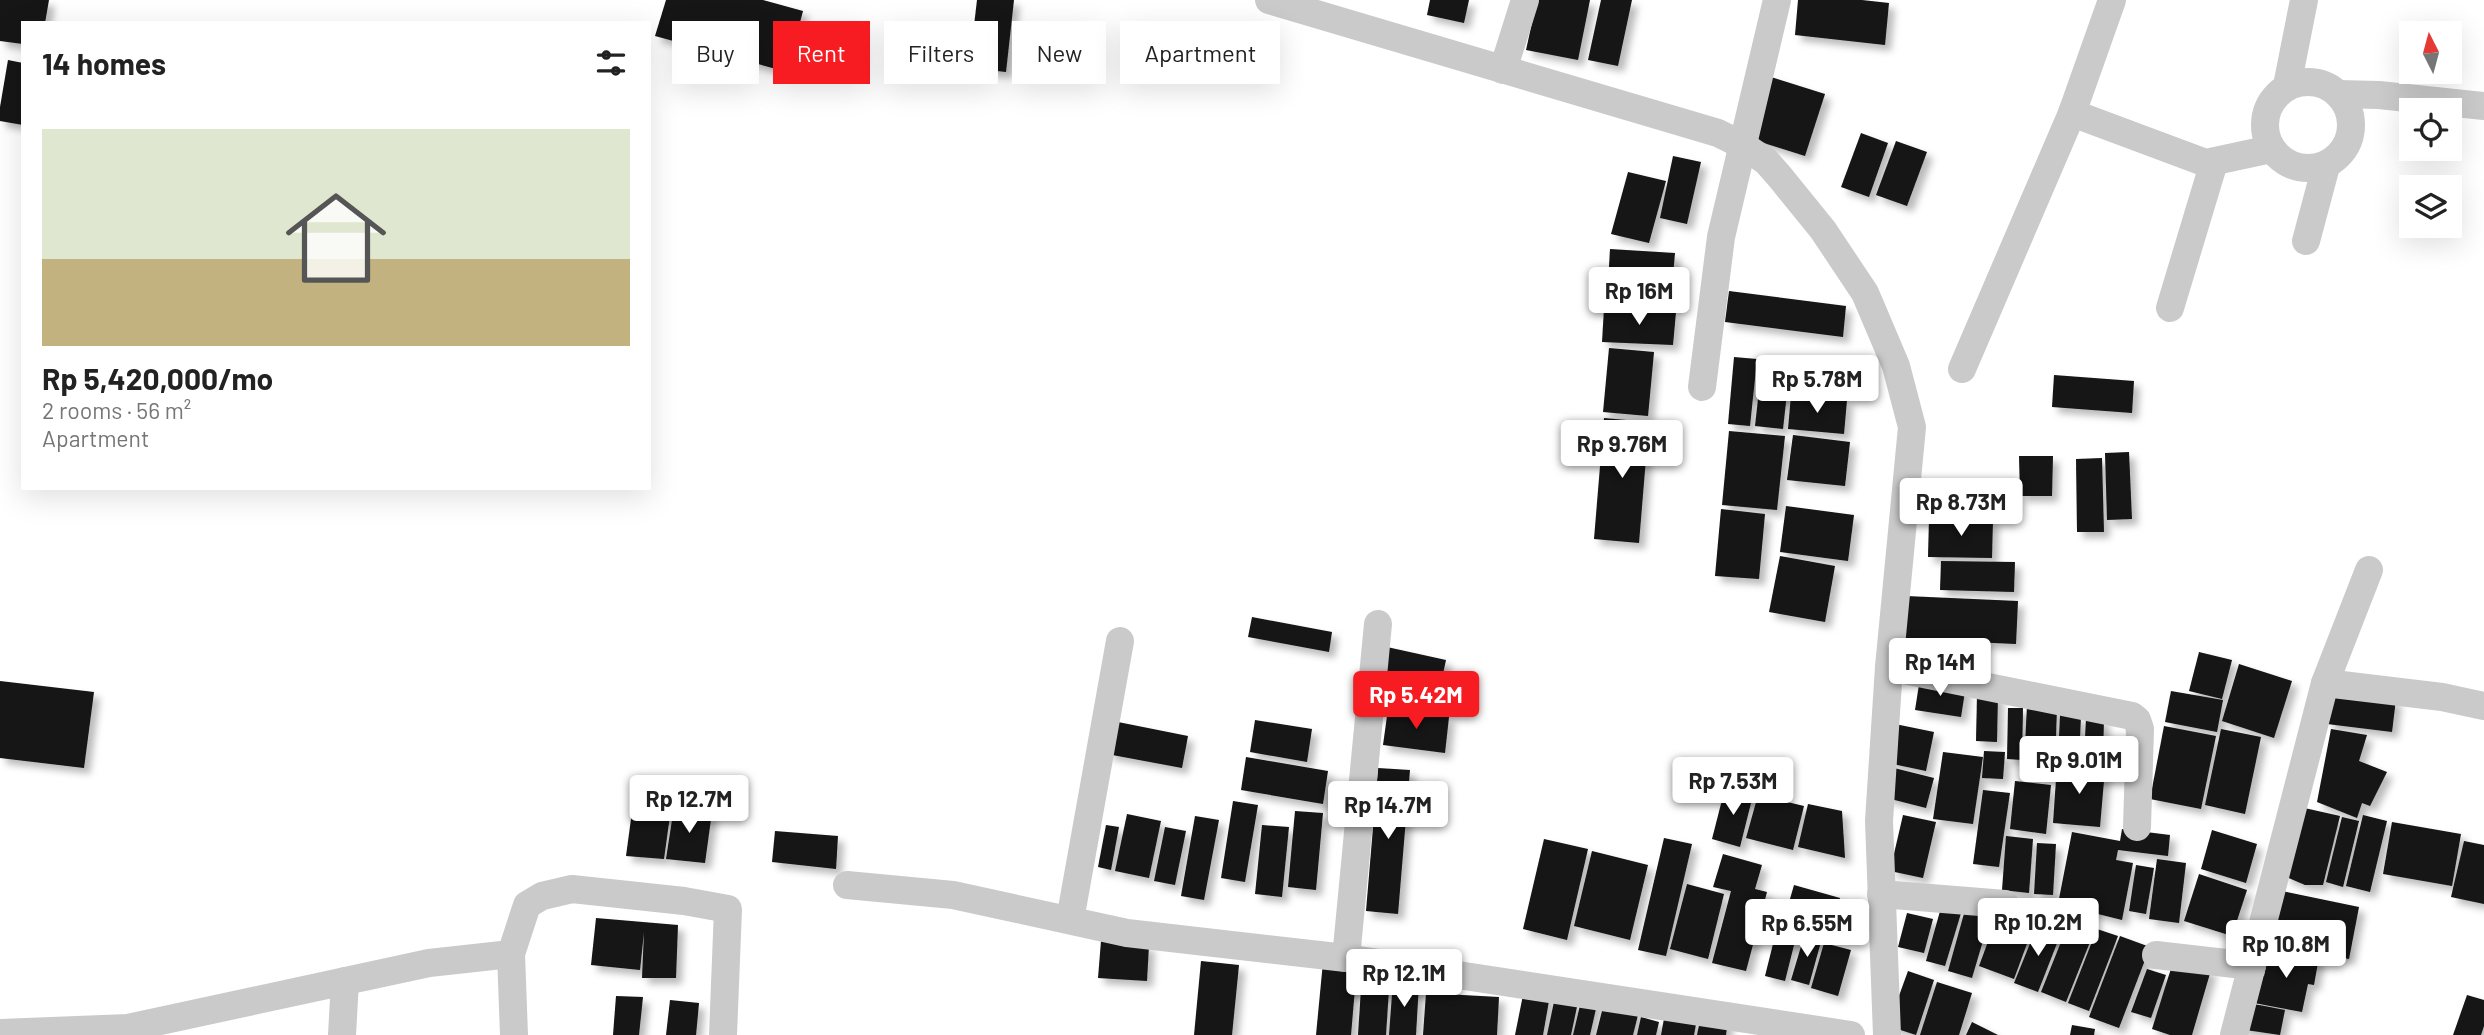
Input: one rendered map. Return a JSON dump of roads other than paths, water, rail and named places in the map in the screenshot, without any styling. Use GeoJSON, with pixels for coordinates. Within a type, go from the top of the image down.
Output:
{"type":"FeatureCollection","features":[{"type":"Feature","properties":{"kind":"street"},"geometry":{"type":"LineString","coordinates":[[1269,0],[1718,133],[1766,161],[1823,230],[1865,293],[1896,366],[1912,427],[1889,667],[1879,821],[1887,1035]]}},
{"type":"Feature","properties":{"kind":"street"},"geometry":{"type":"LineString","coordinates":[[1503,70],[1525,0]]}},
{"type":"Feature","properties":{"kind":"street"},"geometry":{"type":"LineString","coordinates":[[1702,387],[1721,237],[1777,0]]}},
{"type":"Feature","properties":{"kind":"street"},"geometry":{"type":"LineString","coordinates":[[1962,369],[2072,113],[2112,0]]}},
{"type":"Feature","properties":{"kind":"street"},"geometry":{"type":"LineString","coordinates":[[2287,86],[2304,0]]}},
{"type":"Feature","properties":{"kind":"street"},"geometry":{"type":"LineString","coordinates":[[2305,82],[2323,84],[2339,94],[2349,109],[2351,128],[2347,145],[2326,166],[2301,168],[2284,162],[2271,149],[2264,132],[2265,114],[2273,98],[2287,86],[2305,82]]}},
{"type":"Feature","properties":{"kind":"street"},"geometry":{"type":"LineString","coordinates":[[2339,94],[2379,95],[2484,106]]}},
{"type":"Feature","properties":{"kind":"street"},"geometry":{"type":"LineString","coordinates":[[2072,113],[2196,161],[2214,162],[2271,149]]}},
{"type":"Feature","properties":{"kind":"street"},"geometry":{"type":"LineString","coordinates":[[2170,308],[2214,162]]}},
{"type":"Feature","properties":{"kind":"street"},"geometry":{"type":"LineString","coordinates":[[2306,241],[2326,166]]}},
{"type":"Feature","properties":{"kind":"street"},"geometry":{"type":"LineString","coordinates":[[2234,1035],[2325,683],[2369,570]]}},
{"type":"Feature","properties":{"kind":"street"},"geometry":{"type":"LineString","coordinates":[[1346,958],[1378,625]]}},
{"type":"Feature","properties":{"kind":"street"},"geometry":{"type":"LineString","coordinates":[[1070,920],[1120,640]]}},
{"type":"Feature","properties":{"kind":"street"},"geometry":{"type":"LineString","coordinates":[[1889,667],[2132,716],[2137,720],[2140,729],[2137,827]]}},
{"type":"Feature","properties":{"kind":"street"},"geometry":{"type":"LineString","coordinates":[[2325,683],[2442,697],[2484,706]]}},
{"type":"Feature","properties":{"kind":"street"},"geometry":{"type":"LineString","coordinates":[[847,885],[953,895],[1127,933],[1346,958],[1851,1035]]}},
{"type":"Feature","properties":{"kind":"street"},"geometry":{"type":"LineString","coordinates":[[514,1035],[511,954],[527,905],[542,896],[572,889],[684,901],[729,909],[723,1035]]}},
{"type":"Feature","properties":{"kind":"street"},"geometry":{"type":"LineString","coordinates":[[1881,894],[2005,904]]}},
{"type":"Feature","properties":{"kind":"street"},"geometry":{"type":"LineString","coordinates":[[0,1033],[128,1028],[429,963],[511,954]]}},
{"type":"Feature","properties":{"kind":"street"},"geometry":{"type":"LineString","coordinates":[[2156,955],[2252,966]]}},
{"type":"Feature","properties":{"kind":"street"},"geometry":{"type":"LineString","coordinates":[[342,1035],[345,981]]}}]}
